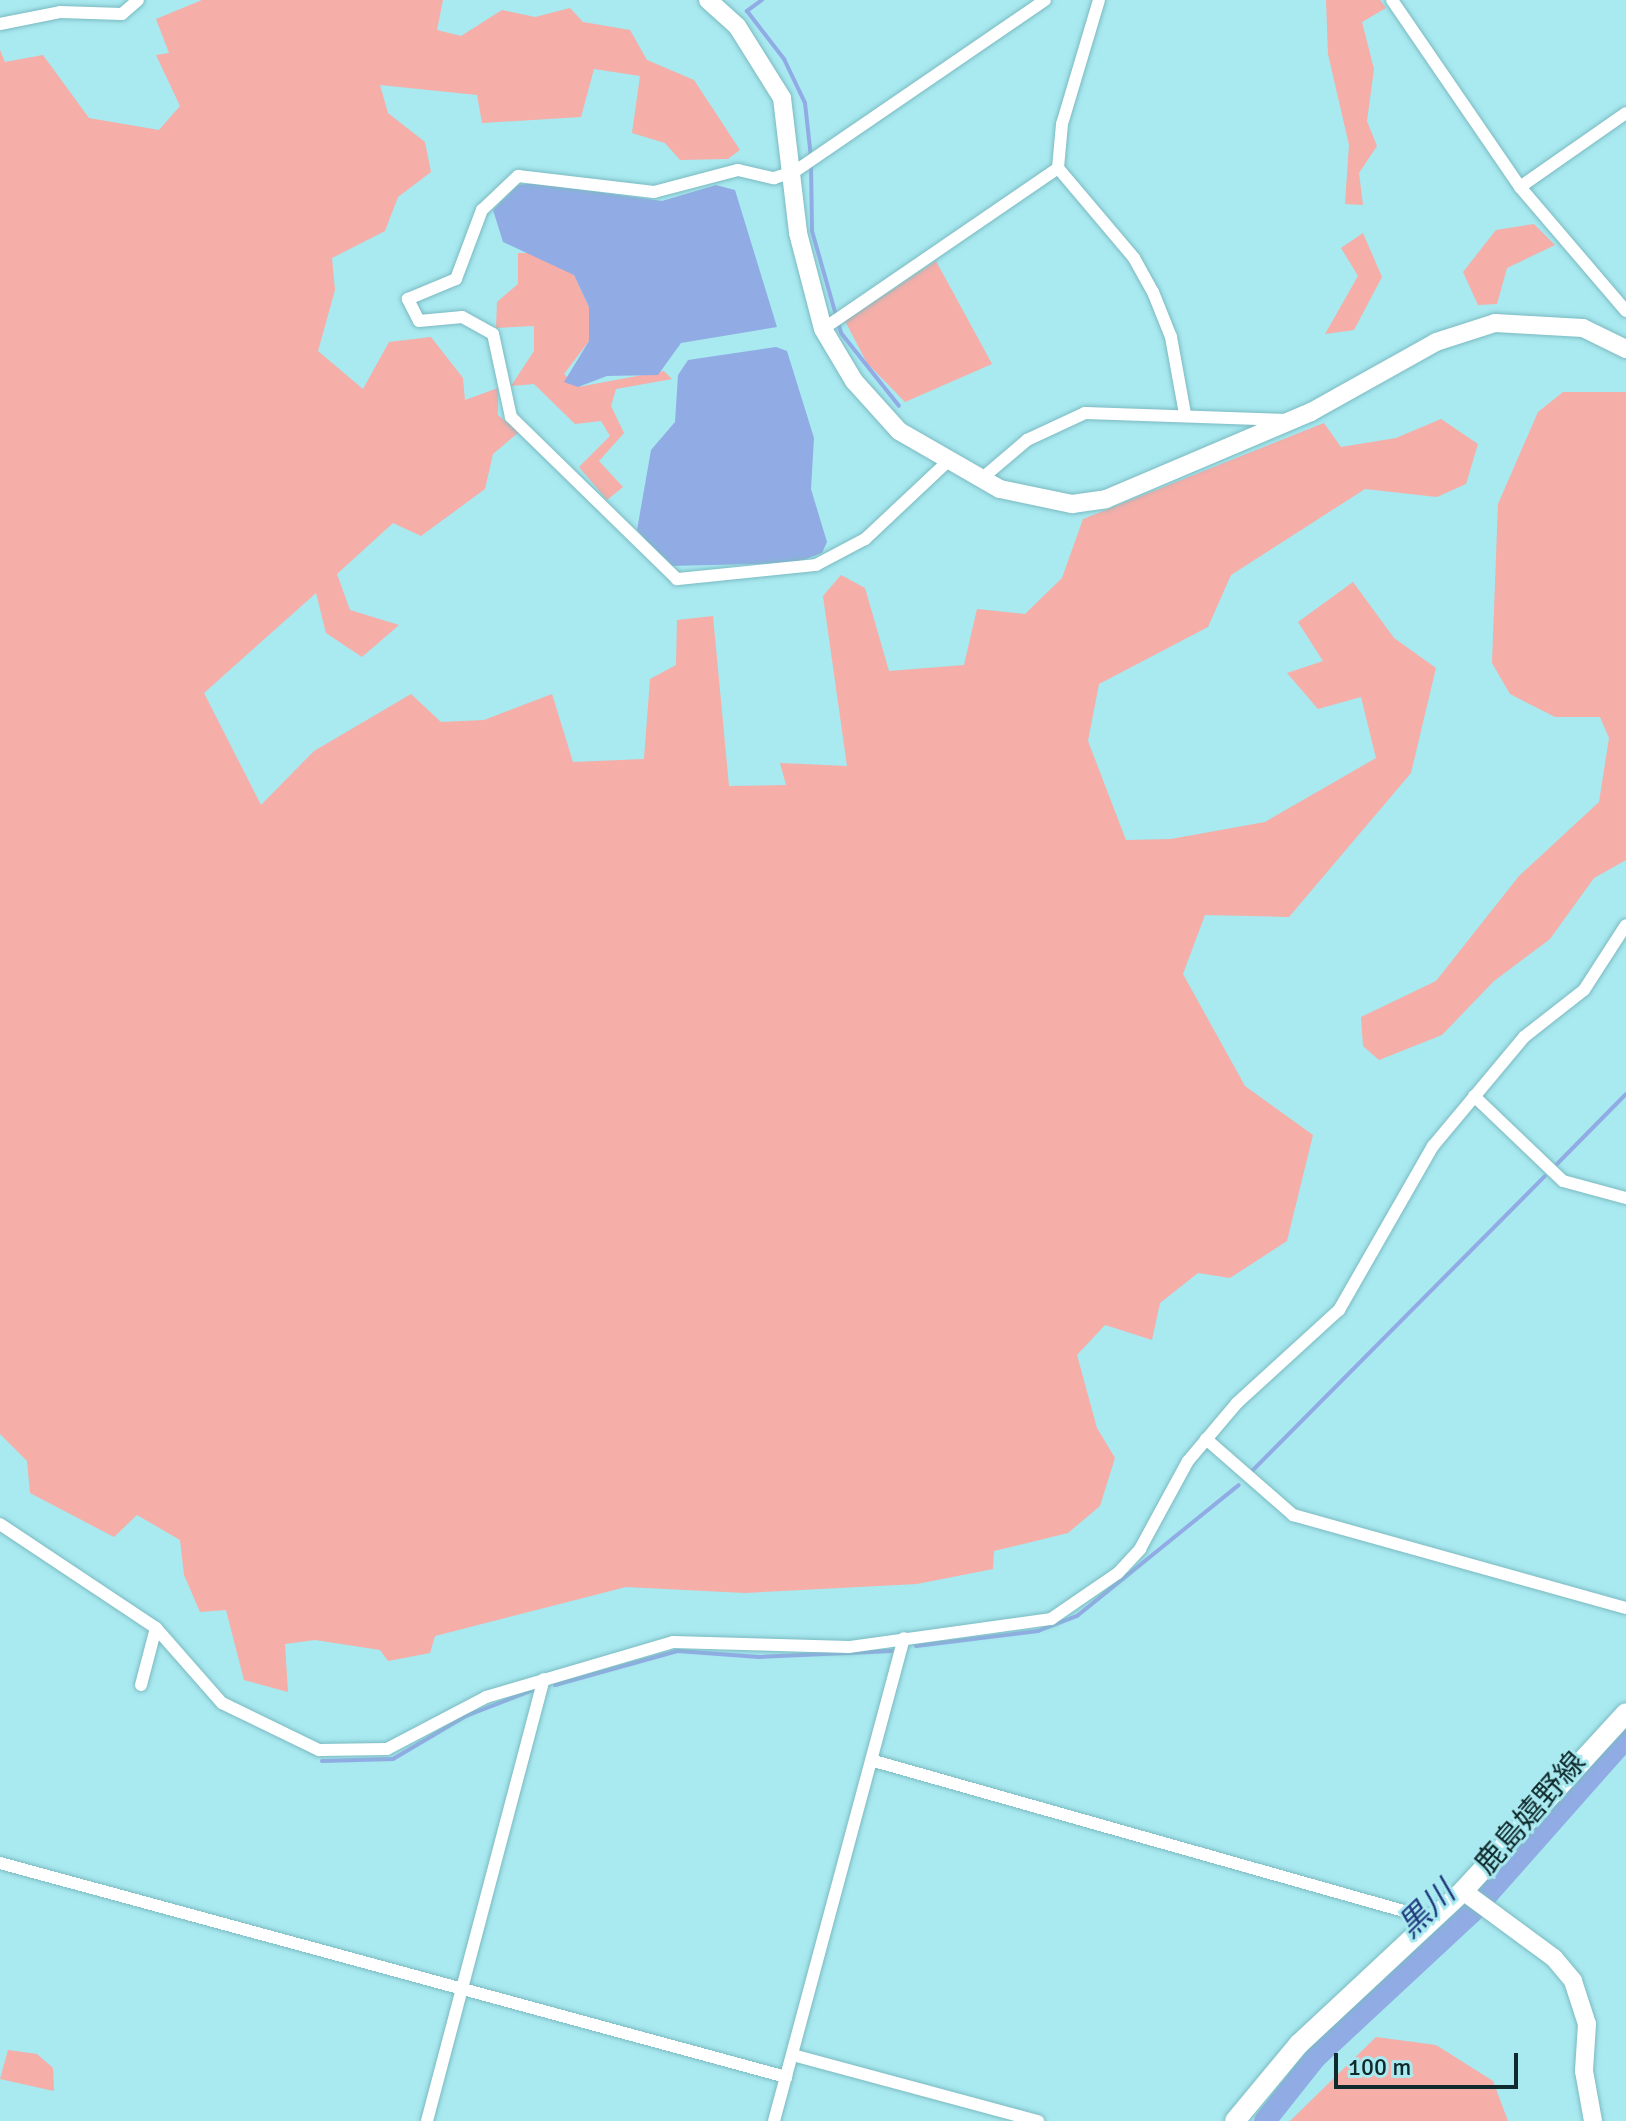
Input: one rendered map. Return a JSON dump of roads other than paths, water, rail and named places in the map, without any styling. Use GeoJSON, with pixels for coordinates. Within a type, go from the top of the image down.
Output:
{"type":"FeatureCollection","features":[{"type":"Feature","properties":{"kind":"main road","name":"鹿島嬉野線"},"geometry":{"type":"LineString","coordinates":[[1235,2121],[1299,2044],[1463,1891],[1626,1713]]}},
{"type":"Feature","properties":{"kind":"street"},"geometry":{"type":"LineString","coordinates":[[0,24],[60,12],[122,14],[138,0]]}},
{"type":"Feature","properties":{"kind":"street"},"geometry":{"type":"LineString","coordinates":[[708,0],[737,26],[782,98],[794,172],[798,233],[823,329],[890,421],[945,464],[980,480],[1037,500],[1106,499],[1291,421],[1436,342],[1495,323],[1583,328],[1626,349]]}},
{"type":"Feature","properties":{"kind":"street"},"geometry":{"type":"LineString","coordinates":[[945,464],[865,539],[816,565],[677,579],[511,417],[493,334],[477,320],[411,315],[408,299],[416,291],[462,271],[482,210],[518,176],[654,192],[738,170],[774,178],[794,172],[1045,0]]}},
{"type":"Feature","properties":{"kind":"street"},"geometry":{"type":"LineString","coordinates":[[1099,0],[1062,124],[1058,168],[1134,258],[1153,292],[1171,337],[1185,414]]}},
{"type":"Feature","properties":{"kind":"street"},"geometry":{"type":"LineString","coordinates":[[1392,0],[1520,187],[1626,311]]}},
{"type":"Feature","properties":{"kind":"street"},"geometry":{"type":"LineString","coordinates":[[1520,187],[1626,113]]}},
{"type":"Feature","properties":{"kind":"street"},"geometry":{"type":"LineString","coordinates":[[823,329],[1058,168]]}},
{"type":"Feature","properties":{"kind":"street"},"geometry":{"type":"LineString","coordinates":[[980,480],[1061,421],[1085,413],[1185,414],[1291,421]]}},
{"type":"Feature","properties":{"kind":"street"},"geometry":{"type":"LineString","coordinates":[[0,1524],[156,1628],[222,1703],[319,1750],[387,1749],[486,1697],[673,1642],[849,1647],[1005,1628],[1076,1605],[1140,1549],[1206,1439],[1339,1310],[1422,1162],[1524,1037],[1584,990],[1626,925]]}},
{"type":"Feature","properties":{"kind":"street"},"geometry":{"type":"LineString","coordinates":[[1474,1096],[1563,1181],[1626,1198]]}},
{"type":"Feature","properties":{"kind":"street"},"geometry":{"type":"LineString","coordinates":[[1206,1439],[1293,1515],[1626,1608]]}},
{"type":"Feature","properties":{"kind":"street"},"geometry":{"type":"LineString","coordinates":[[141,1685],[156,1628]]}},
{"type":"Feature","properties":{"kind":"street"},"geometry":{"type":"LineString","coordinates":[[774,2121],[874,1761],[904,1638]]}},
{"type":"Feature","properties":{"kind":"street"},"geometry":{"type":"LineString","coordinates":[[427,2121],[544,1679]]}},
{"type":"Feature","properties":{"kind":"street"},"geometry":{"type":"LineString","coordinates":[[874,1761],[1432,1919]]}},
{"type":"Feature","properties":{"kind":"street"},"geometry":{"type":"LineString","coordinates":[[0,1863],[786,2077]]}},
{"type":"Feature","properties":{"kind":"street"},"geometry":{"type":"LineString","coordinates":[[1463,1891],[1554,1958],[1583,2000],[1593,2121]]}},
{"type":"Feature","properties":{"kind":"street"},"geometry":{"type":"LineString","coordinates":[[793,2055],[1038,2121]]}},
{"type":"Feature","properties":{"kind":"water"},"geometry":{"type":"Polygon","coordinates":[[[534,183],[662,201],[716,185],[735,190],[777,327],[681,343],[658,375],[607,376],[578,387],[564,382],[589,341],[589,307],[574,275],[503,242],[493,210],[518,185],[534,183]]]}},
{"type":"Feature","properties":{"kind":"water"},"geometry":{"type":"Polygon","coordinates":[[[776,347],[787,351],[814,438],[811,489],[827,542],[822,553],[795,563],[669,566],[637,530],[651,450],[675,422],[678,375],[688,360],[776,347]]]}},
{"type":"Feature","properties":{"kind":"waterway"},"geometry":{"type":"LineString","coordinates":[[762,0],[747,11],[784,59],[805,103],[811,157]]}},
{"type":"Feature","properties":{"kind":"waterway"},"geometry":{"type":"LineString","coordinates":[[811,166],[812,231],[841,333],[899,406]]}},
{"type":"Feature","properties":{"kind":"waterway"},"geometry":{"type":"LineString","coordinates":[[1557,1164],[1626,1094]]}},
{"type":"Feature","properties":{"kind":"waterway"},"geometry":{"type":"LineString","coordinates":[[1251,1472],[1545,1176]]}},
{"type":"Feature","properties":{"kind":"waterway"},"geometry":{"type":"LineString","coordinates":[[916,1646],[1038,1631],[1077,1616],[1239,1485]]}},
{"type":"Feature","properties":{"kind":"waterway"},"geometry":{"type":"LineString","coordinates":[[555,1685],[678,1651],[759,1657],[892,1651]]}},
{"type":"Feature","properties":{"kind":"waterway"},"geometry":{"type":"LineString","coordinates":[[322,1761],[393,1759],[466,1716],[533,1690]]}},
{"type":"Feature","properties":{"kind":"waterway","name":"黒川"},"geometry":{"type":"LineString","coordinates":[[1265,2121],[1315,2058],[1471,1913],[1626,1738]]}}]}
